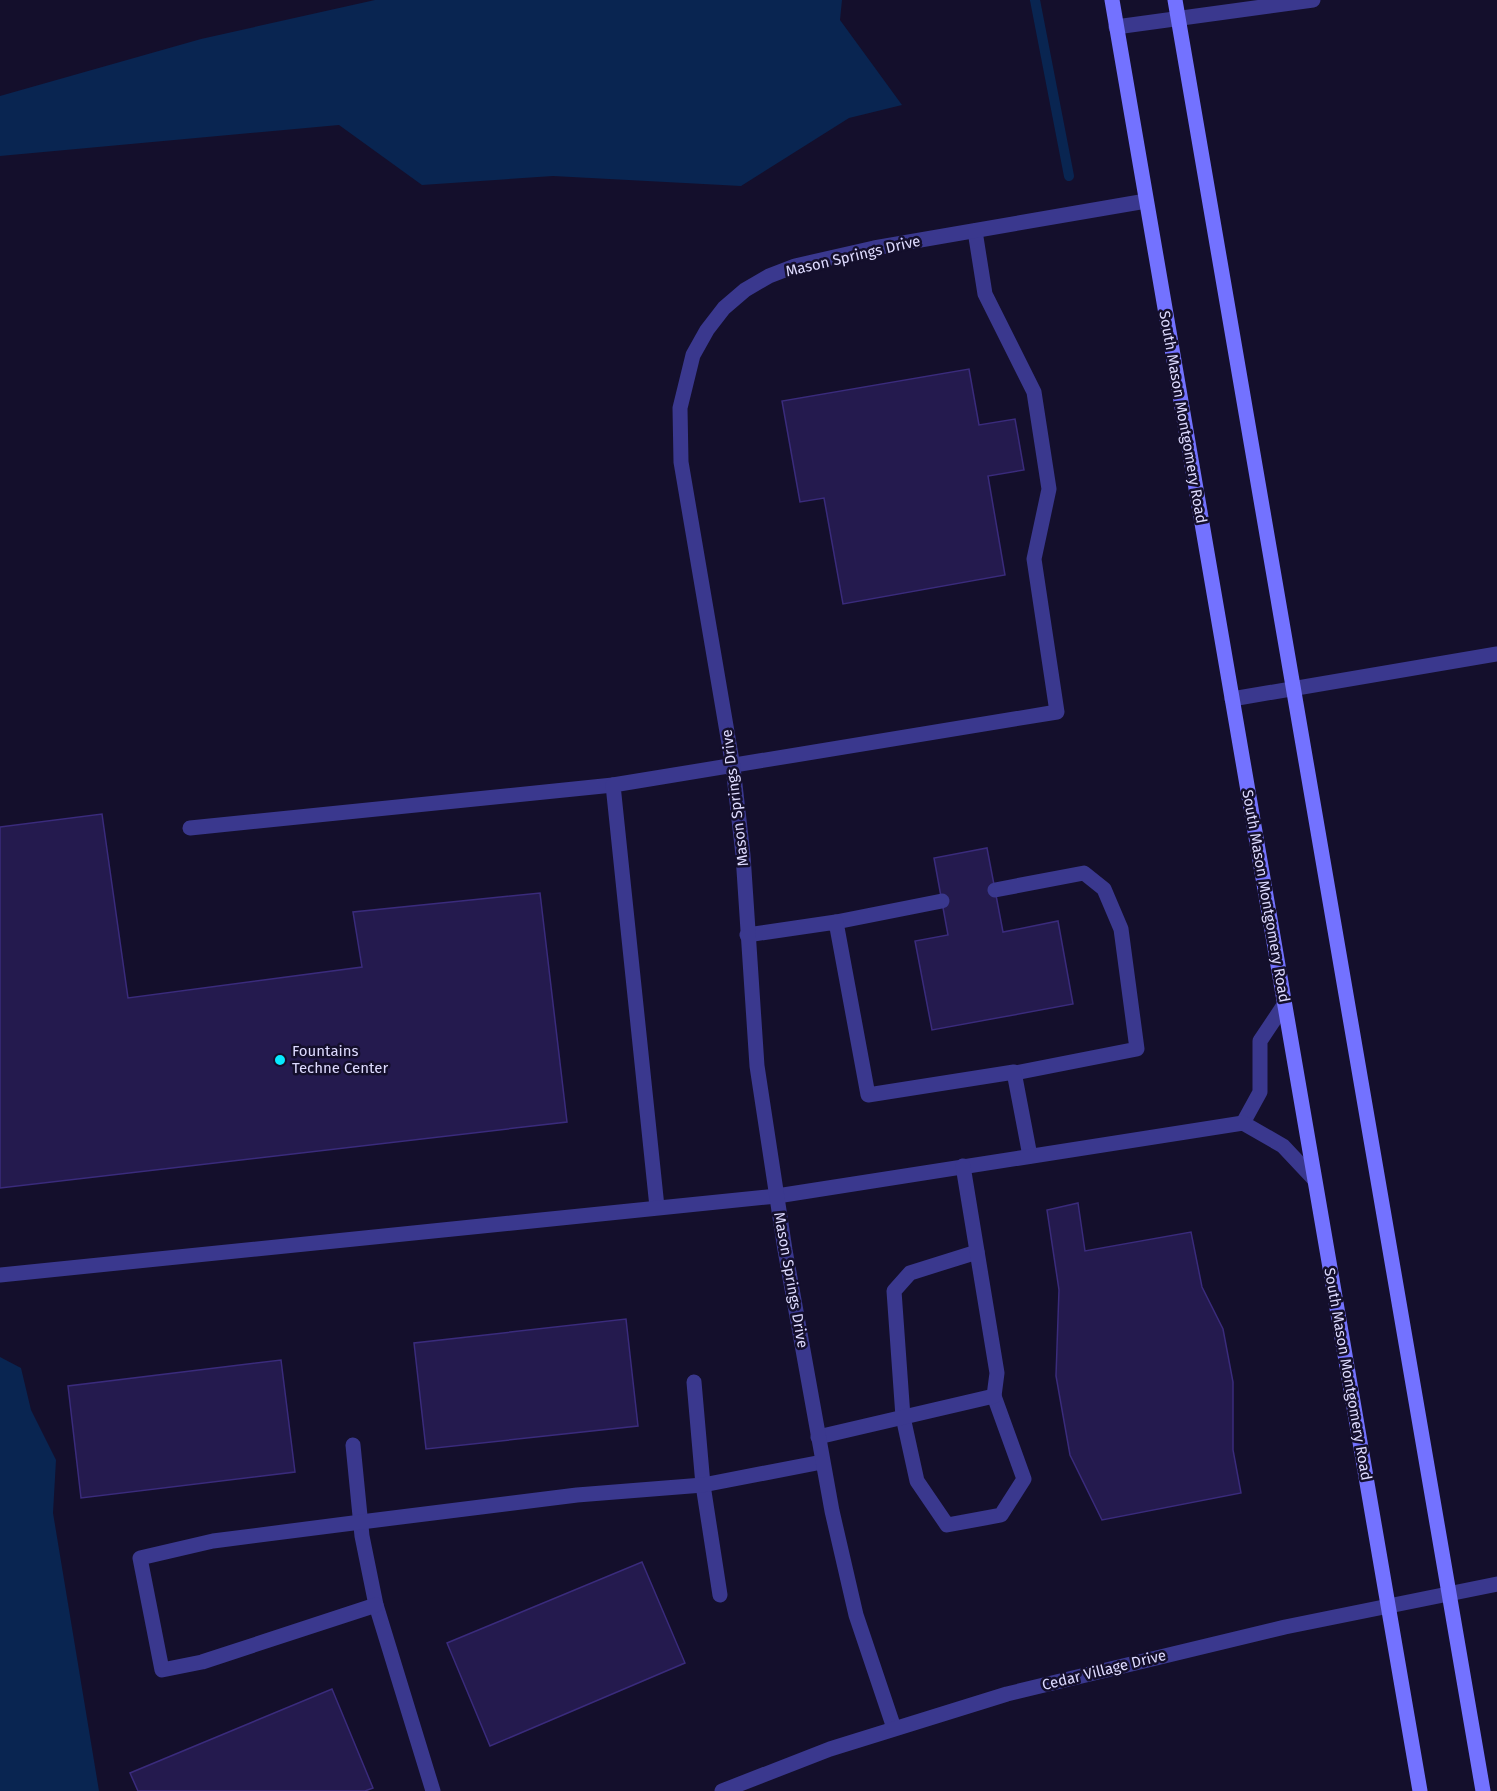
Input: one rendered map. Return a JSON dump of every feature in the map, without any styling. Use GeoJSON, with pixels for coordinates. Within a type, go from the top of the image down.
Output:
{"type":"FeatureCollection","features":[{"type":"Feature","properties":{"kind":"main road","name":"South Mason Montgomery Road"},"geometry":{"type":"LineString","coordinates":[[1112,0],[1420,1791]]}},
{"type":"Feature","properties":{"kind":"main road"},"geometry":{"type":"LineString","coordinates":[[1175,0],[1483,1791]]}},
{"type":"Feature","properties":{"kind":"street"},"geometry":{"type":"LineString","coordinates":[[1116,27],[1313,0]]}},
{"type":"Feature","properties":{"kind":"street","name":"Mason Springs Drive"},"geometry":{"type":"LineString","coordinates":[[894,1728],[856,1615],[822,1462],[777,1196],[757,1066],[743,855],[733,767],[681,462],[680,408],[693,355],[707,330],[724,308],[745,290],[769,276],[795,266],[874,248],[1146,201]]}},
{"type":"Feature","properties":{"kind":"street"},"geometry":{"type":"LineString","coordinates":[[190,828],[613,785],[1057,712],[1034,559],[1049,489],[1034,392],[985,294],[975,231]]}},
{"type":"Feature","properties":{"kind":"street"},"geometry":{"type":"LineString","coordinates":[[1232,699],[1497,654]]}},
{"type":"Feature","properties":{"kind":"street"},"geometry":{"type":"LineString","coordinates":[[613,785],[657,1207]]}},
{"type":"Feature","properties":{"kind":"street"},"geometry":{"type":"LineString","coordinates":[[836,921],[868,1095],[1015,1073],[1137,1049],[1121,929],[1104,889],[1084,873],[995,890]]}},
{"type":"Feature","properties":{"kind":"street"},"geometry":{"type":"LineString","coordinates":[[747,935],[942,901]]}},
{"type":"Feature","properties":{"kind":"street"},"geometry":{"type":"LineString","coordinates":[[1243,1123],[1260,1092],[1260,1041],[1284,1005]]}},
{"type":"Feature","properties":{"kind":"street"},"geometry":{"type":"LineString","coordinates":[[1015,1073],[1030,1156]]}},
{"type":"Feature","properties":{"kind":"street"},"geometry":{"type":"LineString","coordinates":[[0,1275],[777,1196],[1243,1123],[1284,1146],[1314,1179]]}},
{"type":"Feature","properties":{"kind":"street"},"geometry":{"type":"LineString","coordinates":[[963,1166],[997,1373],[994,1396],[1024,1479],[1001,1515],[947,1526],[917,1481],[903,1417],[894,1291],[910,1273],[977,1252]]}},
{"type":"Feature","properties":{"kind":"street"},"geometry":{"type":"LineString","coordinates":[[694,1382],[703,1485],[720,1595]]}},
{"type":"Feature","properties":{"kind":"street"},"geometry":{"type":"LineString","coordinates":[[818,1437],[994,1396]]}},
{"type":"Feature","properties":{"kind":"street"},"geometry":{"type":"LineString","coordinates":[[353,1445],[361,1522],[376,1605],[433,1791]]}},
{"type":"Feature","properties":{"kind":"street"},"geometry":{"type":"LineString","coordinates":[[376,1605],[202,1662],[162,1670],[140,1557],[213,1542],[361,1522],[577,1495],[703,1485],[822,1462]]}},
{"type":"Feature","properties":{"kind":"street","name":"Cedar Village Drive"},"geometry":{"type":"LineString","coordinates":[[722,1791],[894,1728],[1007,1694],[1285,1627],[1497,1584]]}},
{"type":"Feature","properties":{"kind":"water"},"geometry":{"type":"Polygon","coordinates":[[[375,0],[842,0],[840,20],[902,105],[849,118],[741,186],[553,176],[422,185],[339,125],[0,156],[0,96],[201,39],[375,0]]]}},
{"type":"Feature","properties":{"kind":"water"},"geometry":{"type":"Polygon","coordinates":[[[0,1357],[21,1368],[31,1410],[56,1460],[53,1513],[99,1791],[0,1791],[0,1357]]]}},
{"type":"Feature","properties":{"kind":"building"},"geometry":{"type":"Polygon","coordinates":[[[969,369],[979,425],[1015,419],[1024,470],[988,476],[1005,575],[843,604],[824,498],[800,502],[782,401],[969,369]]]}},
{"type":"Feature","properties":{"kind":"building","name":"Fountains Techne Center"},"geometry":{"type":"Polygon","coordinates":[[[102,814],[128,998],[362,967],[353,912],[540,893],[567,1122],[0,1188],[0,827],[102,814]]]}},
{"type":"Feature","properties":{"kind":"building"},"geometry":{"type":"Polygon","coordinates":[[[987,848],[1003,932],[1058,921],[1073,1004],[932,1030],[915,941],[948,935],[934,858],[987,848]]]}},
{"type":"Feature","properties":{"kind":"building"},"geometry":{"type":"Polygon","coordinates":[[[1078,1203],[1085,1251],[1191,1232],[1202,1287],[1223,1329],[1233,1382],[1233,1450],[1241,1493],[1102,1520],[1070,1455],[1056,1376],[1059,1290],[1047,1210],[1078,1203]]]}},
{"type":"Feature","properties":{"kind":"building"},"geometry":{"type":"Polygon","coordinates":[[[626,1319],[638,1426],[426,1449],[414,1343],[626,1319]]]}},
{"type":"Feature","properties":{"kind":"building"},"geometry":{"type":"Polygon","coordinates":[[[281,1360],[295,1472],[81,1498],[68,1386],[281,1360]]]}},
{"type":"Feature","properties":{"kind":"building"},"geometry":{"type":"Polygon","coordinates":[[[642,1562],[685,1663],[490,1746],[447,1643],[642,1562]]]}},
{"type":"Feature","properties":{"kind":"building"},"geometry":{"type":"Polygon","coordinates":[[[332,1689],[373,1788],[365,1791],[138,1791],[130,1773],[332,1689]]]}},
{"type":"Feature","properties":{"kind":"waterway"},"geometry":{"type":"LineString","coordinates":[[1035,0],[1069,176]]}},
{"type":"Feature","properties":{"kind":"place","name":"Fountains Techne Center"},"geometry":{"type":"Point","coordinates":[280,1060]}}]}
